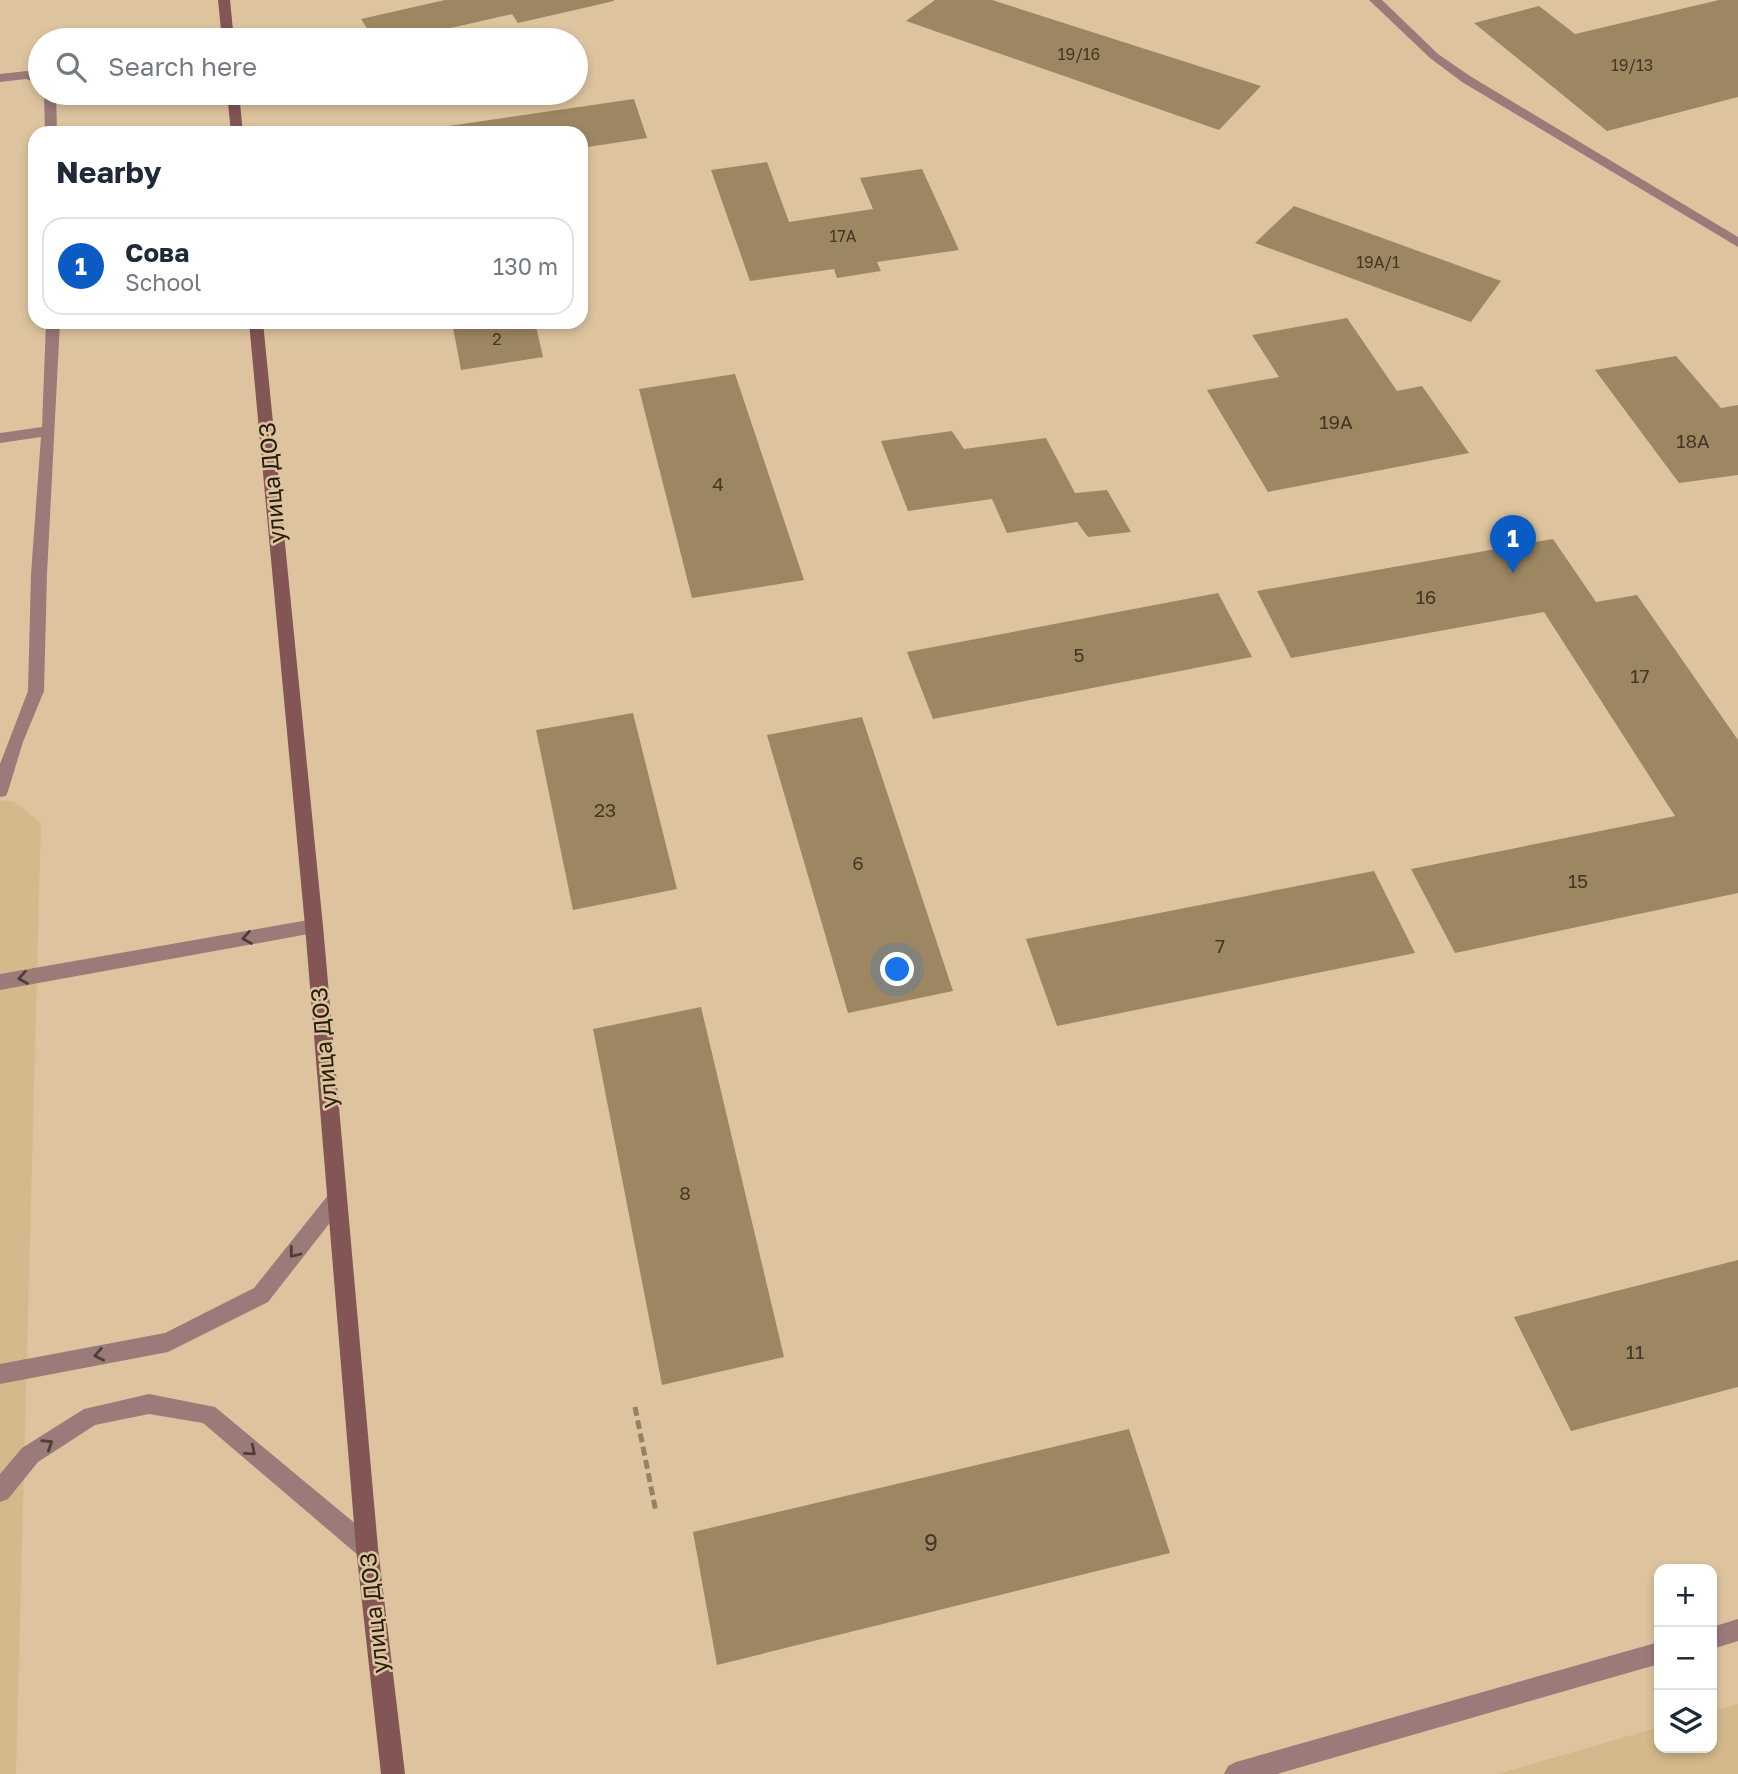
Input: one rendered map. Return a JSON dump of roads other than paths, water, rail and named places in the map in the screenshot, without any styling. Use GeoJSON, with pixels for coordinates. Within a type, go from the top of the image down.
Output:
{"type":"FeatureCollection","features":[{"type":"Feature","properties":{"kind":"main road"},"geometry":{"type":"LineString","coordinates":[[224,0],[227,28]]}},
{"type":"Feature","properties":{"kind":"main road"},"geometry":{"type":"LineString","coordinates":[[234,105],[236,126]]}},
{"type":"Feature","properties":{"kind":"main road","name":"улица ДОЗ"},"geometry":{"type":"LineString","coordinates":[[258,329],[314,926],[367,1548],[393,1774]]}},
{"type":"Feature","properties":{"kind":"street"},"geometry":{"type":"LineString","coordinates":[[1375,0],[1434,56],[1466,79],[1738,243]]}},
{"type":"Feature","properties":{"kind":"street"},"geometry":{"type":"LineString","coordinates":[[0,78],[28,75]]}},
{"type":"Feature","properties":{"kind":"street"},"geometry":{"type":"LineString","coordinates":[[50,105],[51,126]]}},
{"type":"Feature","properties":{"kind":"street"},"geometry":{"type":"LineString","coordinates":[[0,791],[7,740],[36,691],[39,574],[53,329]]}},
{"type":"Feature","properties":{"kind":"street"},"geometry":{"type":"LineString","coordinates":[[0,438],[49,431]]}},
{"type":"Feature","properties":{"kind":"street"},"geometry":{"type":"LineString","coordinates":[[0,982],[314,926]]}},
{"type":"Feature","properties":{"kind":"street"},"geometry":{"type":"LineString","coordinates":[[0,1374],[168,1342],[261,1295],[336,1200]]}},
{"type":"Feature","properties":{"kind":"street"},"geometry":{"type":"LineString","coordinates":[[0,1491],[30,1455],[91,1416],[149,1404],[208,1414],[367,1548]]}},
{"type":"Feature","properties":{"kind":"street"},"geometry":{"type":"LineString","coordinates":[[1717,1636],[1738,1630]]}},
{"type":"Feature","properties":{"kind":"street"},"geometry":{"type":"LineString","coordinates":[[1236,1774],[1654,1654]]}},
{"type":"Feature","properties":{"kind":"place","name":"Сова"},"geometry":{"type":"Point","coordinates":[1513,573]}}]}
